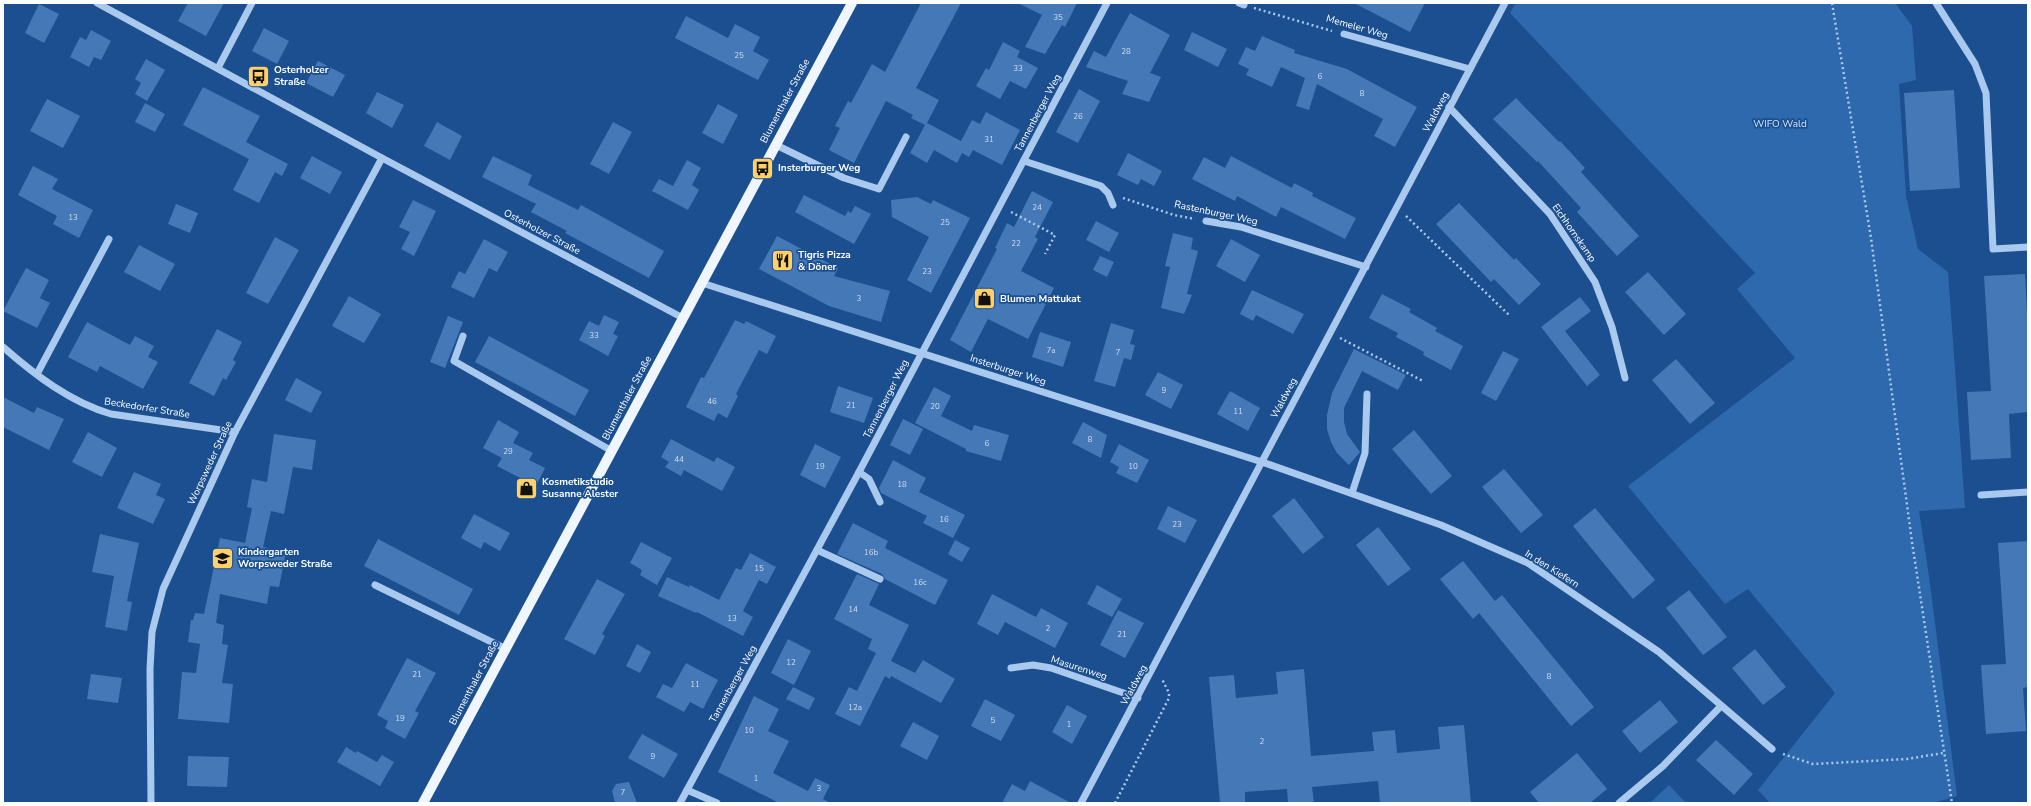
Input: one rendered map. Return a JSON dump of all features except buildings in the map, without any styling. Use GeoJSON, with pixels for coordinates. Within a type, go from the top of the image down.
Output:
{"type":"FeatureCollection","features":[{"type":"Feature","properties":{"kind":"main road","name":"Blumenthaler Straße"},"geometry":{"type":"LineString","coordinates":[[424,803],[852,3]]}},
{"type":"Feature","properties":{"kind":"street","name":"Osterholzer Straße"},"geometry":{"type":"LineString","coordinates":[[97,3],[382,158],[684,318]]}},
{"type":"Feature","properties":{"kind":"street"},"geometry":{"type":"LineString","coordinates":[[218,68],[252,3]]}},
{"type":"Feature","properties":{"kind":"street","name":"Tannenberger Weg"},"geometry":{"type":"LineString","coordinates":[[680,803],[859,472],[921,352],[1108,3]]}},
{"type":"Feature","properties":{"kind":"street","name":"Waldweg"},"geometry":{"type":"LineString","coordinates":[[1081,803],[1505,3]]}},
{"type":"Feature","properties":{"kind":"street"},"geometry":{"type":"LineString","coordinates":[[1936,3],[1975,64],[1986,93],[1993,249],[2028,247]]}},
{"type":"Feature","properties":{"kind":"street","name":"Memeler Weg"},"geometry":{"type":"LineString","coordinates":[[1344,34],[1470,69]]}},
{"type":"Feature","properties":{"kind":"street","name":"Eichhornskamp"},"geometry":{"type":"LineString","coordinates":[[1449,107],[1550,214],[1595,282],[1612,327],[1624,378]]}},
{"type":"Feature","properties":{"kind":"street"},"geometry":{"type":"LineString","coordinates":[[776,145],[844,178],[879,189],[906,137]]}},
{"type":"Feature","properties":{"kind":"street","name":"Worpsweder Straße"},"geometry":{"type":"LineString","coordinates":[[151,803],[150,670],[152,632],[164,589],[235,432],[382,158]]}},
{"type":"Feature","properties":{"kind":"street"},"geometry":{"type":"LineString","coordinates":[[1024,161],[1101,186],[1108,193],[1113,205]]}},
{"type":"Feature","properties":{"kind":"street","name":"Rastenburger Weg"},"geometry":{"type":"LineString","coordinates":[[1206,221],[1241,227],[1366,267]]}},
{"type":"Feature","properties":{"kind":"street"},"geometry":{"type":"LineString","coordinates":[[37,374],[109,239]]}},
{"type":"Feature","properties":{"kind":"street","name":"Insterburger Weg"},"geometry":{"type":"LineString","coordinates":[[702,283],[1262,462]]}},
{"type":"Feature","properties":{"kind":"street"},"geometry":{"type":"LineString","coordinates":[[463,336],[454,361],[612,451]]}},
{"type":"Feature","properties":{"kind":"street","name":"Beckedorfer Straße"},"geometry":{"type":"LineString","coordinates":[[3,347],[69,397],[94,409],[111,414],[235,432]]}},
{"type":"Feature","properties":{"kind":"street"},"geometry":{"type":"LineString","coordinates":[[1352,493],[1365,453],[1367,394]]}},
{"type":"Feature","properties":{"kind":"street","name":"In den Kiefern"},"geometry":{"type":"LineString","coordinates":[[1262,462],[1441,525],[1528,563],[1659,652],[1772,749]]}},
{"type":"Feature","properties":{"kind":"street"},"geometry":{"type":"LineString","coordinates":[[859,472],[869,479],[880,502]]}},
{"type":"Feature","properties":{"kind":"street"},"geometry":{"type":"LineString","coordinates":[[1981,495],[2028,492]]}},
{"type":"Feature","properties":{"kind":"street"},"geometry":{"type":"LineString","coordinates":[[817,550],[880,579]]}},
{"type":"Feature","properties":{"kind":"street"},"geometry":{"type":"LineString","coordinates":[[375,585],[506,649]]}},
{"type":"Feature","properties":{"kind":"street","name":"Masurenweg"},"geometry":{"type":"LineString","coordinates":[[1012,668],[1033,665],[1051,668],[1138,698]]}},
{"type":"Feature","properties":{"kind":"street"},"geometry":{"type":"LineString","coordinates":[[1619,803],[1663,766],[1721,706]]}},
{"type":"Feature","properties":{"kind":"street"},"geometry":{"type":"LineString","coordinates":[[687,790],[717,803]]}},
{"type":"Feature","properties":{"kind":"path"},"geometry":{"type":"LineString","coordinates":[[1832,3],[1871,238],[1910,534],[1952,803]]}},
{"type":"Feature","properties":{"kind":"path","name":"Memeler Weg"},"geometry":{"type":"LineString","coordinates":[[1242,4],[1344,34]]}},
{"type":"Feature","properties":{"kind":"path","name":"Rastenburger Weg"},"geometry":{"type":"LineString","coordinates":[[1108,193],[1174,215],[1206,221]]}},
{"type":"Feature","properties":{"kind":"path"},"geometry":{"type":"LineString","coordinates":[[1000,206],[1055,235],[1045,254]]}},
{"type":"Feature","properties":{"kind":"path"},"geometry":{"type":"LineString","coordinates":[[1397,207],[1509,315]]}},
{"type":"Feature","properties":{"kind":"path"},"geometry":{"type":"LineString","coordinates":[[1330,332],[1423,381]]}},
{"type":"Feature","properties":{"kind":"path"},"geometry":{"type":"LineString","coordinates":[[1115,803],[1169,698],[1169,693],[1162,681],[1163,674]]}},
{"type":"Feature","properties":{"kind":"path"},"geometry":{"type":"LineString","coordinates":[[1772,749],[1812,764],[1908,759],[1943,753]]}},
{"type":"Feature","properties":{"kind":"green space","name":"WIFO Wald"},"geometry":{"type":"Polygon","coordinates":[[[1516,3],[1895,3],[1912,26],[1916,80],[1899,84],[1906,196],[1918,249],[1948,272],[1965,508],[1919,511],[1929,576],[1957,796],[1933,803],[1770,803],[1758,790],[1835,693],[1748,589],[1725,604],[1628,486],[1795,358],[1737,289],[1755,273],[1510,13],[1516,3]]]}},
{"type":"Feature","properties":{"kind":"green space"},"geometry":{"type":"Polygon","coordinates":[[[1669,785],[1686,803],[1650,803],[1669,785]]]}},
{"type":"Feature","properties":{"kind":"place","name":"Osterholzer Straße"},"geometry":{"type":"Point","coordinates":[258,76]}},
{"type":"Feature","properties":{"kind":"place","name":"Insterburger Weg"},"geometry":{"type":"Point","coordinates":[763,168]}},
{"type":"Feature","properties":{"kind":"place","name":"Tigris Pizza & Döner"},"geometry":{"type":"Point","coordinates":[782,261]}},
{"type":"Feature","properties":{"kind":"place","name":"Blumen Mattukat"},"geometry":{"type":"Point","coordinates":[985,299]}},
{"type":"Feature","properties":{"kind":"place","name":"Kosmetikstudio Susanne Alester"},"geometry":{"type":"Point","coordinates":[527,488]}},
{"type":"Feature","properties":{"kind":"place","name":"Kindergarten Worpsweder Straße"},"geometry":{"type":"Point","coordinates":[223,558]}}]}
